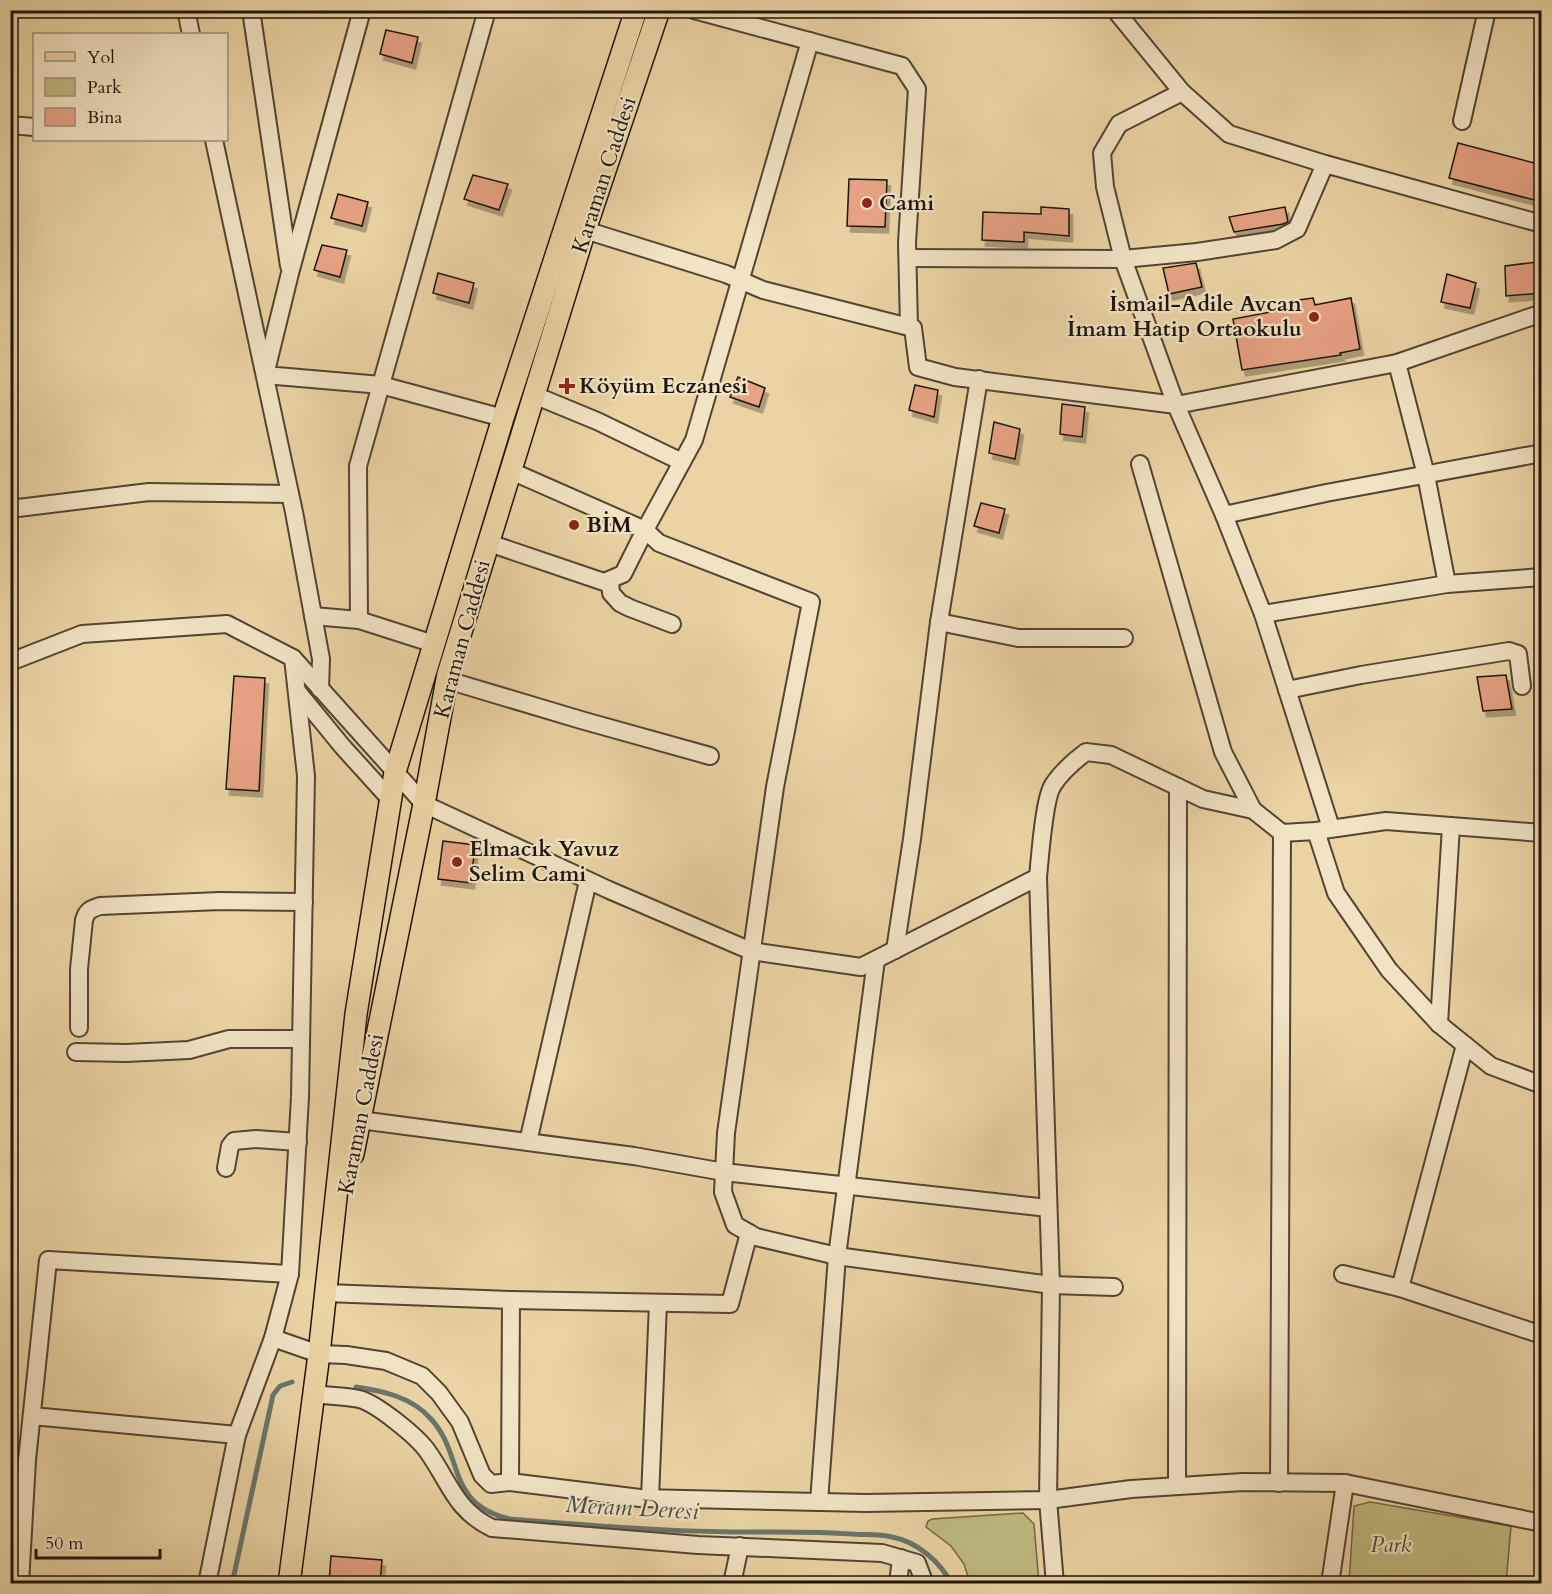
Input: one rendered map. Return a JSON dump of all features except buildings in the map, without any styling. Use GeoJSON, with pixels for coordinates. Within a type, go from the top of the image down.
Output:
{"type":"FeatureCollection","features":[{"type":"Feature","properties":{"kind":"main road","name":"Karaman Caddesi"},"geometry":{"type":"LineString","coordinates":[[290,1584],[319,1354],[356,1014],[395,772],[503,418],[636,10]]}},
{"type":"Feature","properties":{"kind":"main road","name":"Karaman Caddesi"},"geometry":{"type":"LineString","coordinates":[[326,1289],[447,680],[585,230],[659,10]]}},
{"type":"Feature","properties":{"kind":"street"},"geometry":{"type":"LineString","coordinates":[[186,10],[191,33]]}},
{"type":"Feature","properties":{"kind":"street"},"geometry":{"type":"LineString","coordinates":[[251,10],[290,273]]}},
{"type":"Feature","properties":{"kind":"street"},"geometry":{"type":"LineString","coordinates":[[265,375],[290,273],[362,10]]}},
{"type":"Feature","properties":{"kind":"street"},"geometry":{"type":"LineString","coordinates":[[359,620],[358,466],[487,10]]}},
{"type":"Feature","properties":{"kind":"street"},"geometry":{"type":"LineString","coordinates":[[694,10],[902,66],[917,89],[908,258],[909,327]]}},
{"type":"Feature","properties":{"kind":"street"},"geometry":{"type":"LineString","coordinates":[[1114,10],[1182,92],[1229,134],[1325,164],[1542,224]]}},
{"type":"Feature","properties":{"kind":"street"},"geometry":{"type":"LineString","coordinates":[[1462,121],[1487,10]]}},
{"type":"Feature","properties":{"kind":"street"},"geometry":{"type":"LineString","coordinates":[[489,543],[604,582],[623,574],[694,440],[810,41]]}},
{"type":"Feature","properties":{"kind":"street"},"geometry":{"type":"LineString","coordinates":[[1182,92],[1119,124],[1102,153],[1105,187],[1123,259],[1176,405],[1224,515],[1263,614],[1287,690],[1324,830],[1336,893],[1389,970],[1439,1024],[1491,1066],[1542,1085]]}},
{"type":"Feature","properties":{"kind":"street"},"geometry":{"type":"LineString","coordinates":[[10,125],[33,127]]}},
{"type":"Feature","properties":{"kind":"street"},"geometry":{"type":"LineString","coordinates":[[214,141],[290,494],[321,659],[320,689]]}},
{"type":"Feature","properties":{"kind":"street"},"geometry":{"type":"LineString","coordinates":[[908,258],[1123,259],[1197,252],[1276,240],[1297,229],[1325,164]]}},
{"type":"Feature","properties":{"kind":"street"},"geometry":{"type":"LineString","coordinates":[[585,230],[739,280],[763,290],[913,328],[918,368],[955,377],[1176,405],[1397,363],[1542,313]]}},
{"type":"Feature","properties":{"kind":"street"},"geometry":{"type":"LineString","coordinates":[[1397,363],[1426,475],[1447,584]]}},
{"type":"Feature","properties":{"kind":"street"},"geometry":{"type":"LineString","coordinates":[[265,375],[381,385],[503,418]]}},
{"type":"Feature","properties":{"kind":"street"},"geometry":{"type":"LineString","coordinates":[[895,950],[912,839],[939,622],[979,379]]}},
{"type":"Feature","properties":{"kind":"street"},"geometry":{"type":"LineString","coordinates":[[534,395],[597,421],[682,462]]}},
{"type":"Feature","properties":{"kind":"street"},"geometry":{"type":"LineString","coordinates":[[1224,515],[1542,453]]}},
{"type":"Feature","properties":{"kind":"street"},"geometry":{"type":"LineString","coordinates":[[1140,464],[1223,752],[1253,810],[1282,833],[1324,830],[1386,821],[1542,833]]}},
{"type":"Feature","properties":{"kind":"street"},"geometry":{"type":"LineString","coordinates":[[511,471],[645,530],[659,543],[812,602],[774,788],[726,1132],[723,1192],[735,1225],[756,1237],[837,1256],[1051,1285],[1114,1287]]}},
{"type":"Feature","properties":{"kind":"street"},"geometry":{"type":"LineString","coordinates":[[10,508],[149,492],[290,494]]}},
{"type":"Feature","properties":{"kind":"street"},"geometry":{"type":"LineString","coordinates":[[1263,614],[1447,584],[1542,577]]}},
{"type":"Feature","properties":{"kind":"street"},"geometry":{"type":"LineString","coordinates":[[610,580],[611,594],[620,603],[672,624]]}},
{"type":"Feature","properties":{"kind":"street"},"geometry":{"type":"LineString","coordinates":[[313,616],[359,620],[434,644]]}},
{"type":"Feature","properties":{"kind":"street"},"geometry":{"type":"LineString","coordinates":[[939,622],[1018,638],[1124,638]]}},
{"type":"Feature","properties":{"kind":"street"},"geometry":{"type":"LineString","coordinates":[[10,662],[82,634],[228,624],[293,658],[424,804],[588,880],[751,951],[861,967],[1038,877]]}},
{"type":"Feature","properties":{"kind":"street"},"geometry":{"type":"LineString","coordinates":[[1287,690],[1361,675],[1509,651],[1518,654],[1522,686]]}},
{"type":"Feature","properties":{"kind":"street"},"geometry":{"type":"LineString","coordinates":[[207,1584],[237,1435],[273,1338],[290,1274],[298,1142],[306,776],[293,658]]}},
{"type":"Feature","properties":{"kind":"street"},"geometry":{"type":"LineString","coordinates":[[447,680],[710,756]]}},
{"type":"Feature","properties":{"kind":"street"},"geometry":{"type":"LineString","coordinates":[[297,690],[390,800]]}},
{"type":"Feature","properties":{"kind":"street"},"geometry":{"type":"LineString","coordinates":[[1055,1584],[1048,1500],[1051,1285],[1038,877],[1042,836],[1051,787],[1070,764],[1086,752],[1111,755],[1203,799],[1253,810]]}},
{"type":"Feature","properties":{"kind":"street"},"geometry":{"type":"LineString","coordinates":[[1177,1486],[1178,787]]}},
{"type":"Feature","properties":{"kind":"street"},"geometry":{"type":"LineString","coordinates":[[1439,1024],[1451,826]]}},
{"type":"Feature","properties":{"kind":"street"},"geometry":{"type":"LineString","coordinates":[[1279,1483],[1282,833]]}},
{"type":"Feature","properties":{"kind":"street"},"geometry":{"type":"LineString","coordinates":[[528,1142],[588,880]]}},
{"type":"Feature","properties":{"kind":"street"},"geometry":{"type":"LineString","coordinates":[[79,1028],[79,969],[83,930],[86,913],[92,909],[100,906],[220,901],[304,902]]}},
{"type":"Feature","properties":{"kind":"street"},"geometry":{"type":"LineString","coordinates":[[819,1502],[837,1256],[876,960]]}},
{"type":"Feature","properties":{"kind":"street"},"geometry":{"type":"LineString","coordinates":[[76,1052],[126,1053],[189,1050],[229,1039],[301,1039]]}},
{"type":"Feature","properties":{"kind":"street"},"geometry":{"type":"LineString","coordinates":[[1400,1288],[1465,1045]]}},
{"type":"Feature","properties":{"kind":"street"},"geometry":{"type":"LineString","coordinates":[[360,1120],[634,1156],[724,1172],[1048,1208]]}},
{"type":"Feature","properties":{"kind":"street"},"geometry":{"type":"LineString","coordinates":[[226,1168],[230,1146],[234,1141],[256,1139],[298,1142]]}},
{"type":"Feature","properties":{"kind":"street"},"geometry":{"type":"LineString","coordinates":[[326,1289],[511,1300],[730,1304],[749,1233]]}},
{"type":"Feature","properties":{"kind":"street"},"geometry":{"type":"LineString","coordinates":[[20,1584],[19,1460],[32,1416],[48,1260],[290,1274]]}},
{"type":"Feature","properties":{"kind":"street"},"geometry":{"type":"LineString","coordinates":[[1343,1274],[1400,1288],[1542,1335]]}},
{"type":"Feature","properties":{"kind":"street"},"geometry":{"type":"LineString","coordinates":[[510,1482],[511,1300]]}},
{"type":"Feature","properties":{"kind":"street"},"geometry":{"type":"LineString","coordinates":[[650,1498],[658,1303]]}},
{"type":"Feature","properties":{"kind":"street"},"geometry":{"type":"LineString","coordinates":[[273,1338],[319,1354],[346,1355],[386,1361],[422,1377],[439,1394],[460,1422],[482,1475],[491,1484],[510,1482],[650,1498],[866,1503],[1048,1500],[1131,1489],[1177,1486],[1345,1483],[1542,1523]]}},
{"type":"Feature","properties":{"kind":"street"},"geometry":{"type":"LineString","coordinates":[[313,1394],[361,1399],[384,1412],[427,1450],[459,1504],[480,1522],[492,1528],[740,1546],[882,1553],[917,1563],[925,1584]]}},
{"type":"Feature","properties":{"kind":"street"},"geometry":{"type":"LineString","coordinates":[[32,1416],[237,1435]]}},
{"type":"Feature","properties":{"kind":"street"},"geometry":{"type":"LineString","coordinates":[[1330,1584],[1345,1483]]}},
{"type":"Feature","properties":{"kind":"street"},"geometry":{"type":"LineString","coordinates":[[732,1584],[740,1546]]}},
{"type":"Feature","properties":{"kind":"street"},"geometry":{"type":"LineString","coordinates":[[898,1584],[901,1558]]}},
{"type":"Feature","properties":{"kind":"green space","name":"Park"},"geometry":{"type":"Polygon","coordinates":[[[1370,1502],[1511,1526],[1506,1583],[1349,1583],[1354,1506],[1370,1502]]]}},
{"type":"Feature","properties":{"kind":"green space"},"geometry":{"type":"Polygon","coordinates":[[[1023,1513],[1034,1524],[1039,1583],[970,1583],[964,1564],[951,1546],[926,1527],[928,1521],[932,1519],[1023,1513]]]}},
{"type":"Feature","properties":{"kind":"waterway","name":"Meram Deresi"},"geometry":{"type":"LineString","coordinates":[[232,1584],[273,1395],[280,1386],[292,1382]]}},
{"type":"Feature","properties":{"kind":"waterway","name":"Meram Deresi"},"geometry":{"type":"LineString","coordinates":[[356,1387],[397,1396],[423,1411],[441,1433],[449,1448],[465,1491],[489,1512],[510,1519],[677,1530],[822,1532],[887,1536],[911,1543],[919,1548],[935,1561],[952,1584]]}},
{"type":"Feature","properties":{"kind":"place","name":"Cami"},"geometry":{"type":"Point","coordinates":[867,203]}},
{"type":"Feature","properties":{"kind":"place","name":"İsmail-Adile Avcan İmam Hatip Ortaokulu"},"geometry":{"type":"Point","coordinates":[1314,317]}},
{"type":"Feature","properties":{"kind":"place","name":"Köyüm Eczanesi"},"geometry":{"type":"Point","coordinates":[567,386]}},
{"type":"Feature","properties":{"kind":"place","name":"BİM"},"geometry":{"type":"Point","coordinates":[574,525]}},
{"type":"Feature","properties":{"kind":"place","name":"Elmacık Yavuz Selim Cami"},"geometry":{"type":"Point","coordinates":[457,862]}}]}
